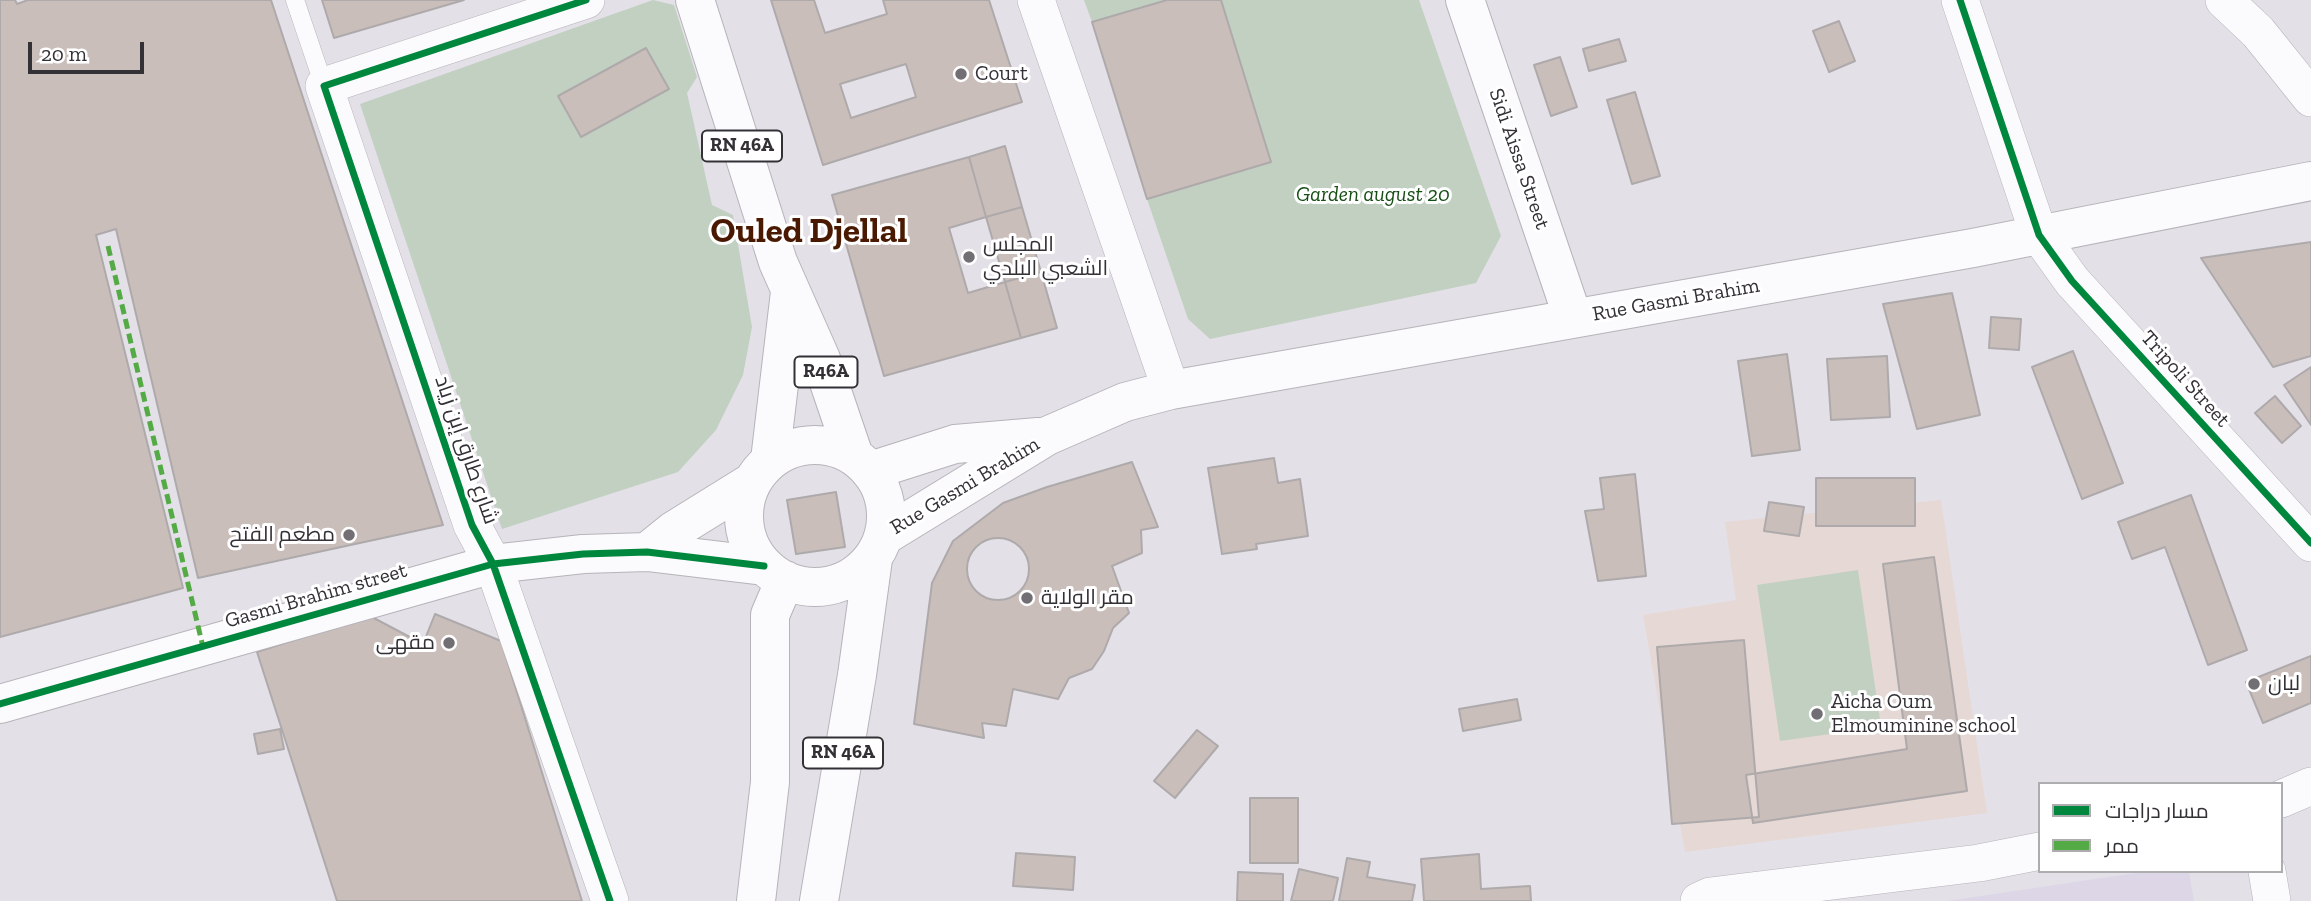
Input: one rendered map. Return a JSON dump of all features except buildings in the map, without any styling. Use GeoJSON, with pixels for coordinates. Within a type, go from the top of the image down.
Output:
{"type":"FeatureCollection","features":[{"type":"Feature","properties":{"kind":"main road","name":"RN 46A"},"geometry":{"type":"LineString","coordinates":[[695,0],[790,292],[761,471]]}},
{"type":"Feature","properties":{"kind":"main road","name":"Sidi Aissa Street"},"geometry":{"type":"LineString","coordinates":[[1465,0],[1573,318]]}},
{"type":"Feature","properties":{"kind":"main road","name":"Rue Gasmi Brahim"},"geometry":{"type":"LineString","coordinates":[[878,547],[1047,436],[1125,402],[1171,390],[2039,235],[2311,181]]}},
{"type":"Feature","properties":{"kind":"main road","name":"R46A"},"geometry":{"type":"LineString","coordinates":[[790,292],[821,359],[862,463]]}},
{"type":"Feature","properties":{"kind":"main road","name":"Rue Gasmi Brahim"},"geometry":{"type":"LineString","coordinates":[[862,463],[955,444],[1047,436]]}},
{"type":"Feature","properties":{"kind":"main road"},"geometry":{"type":"LineString","coordinates":[[647,552],[789,449],[811,444],[833,447],[862,463],[882,491],[887,513],[878,547],[859,572],[832,584],[804,586],[775,573],[751,548],[744,526],[744,503],[761,471]]}},
{"type":"Feature","properties":{"kind":"main road","name":"RN 46A"},"geometry":{"type":"LineString","coordinates":[[819,901],[866,604],[878,547]]}},
{"type":"Feature","properties":{"kind":"main road","name":"Gasmi Brahim street"},"geometry":{"type":"LineString","coordinates":[[0,704],[492,564],[583,554],[647,552],[775,573]]}},
{"type":"Feature","properties":{"kind":"main road"},"geometry":{"type":"LineString","coordinates":[[756,901],[771,782],[770,615],[775,573]]}},
{"type":"Feature","properties":{"kind":"street"},"geometry":{"type":"LineString","coordinates":[[324,86],[586,0]]}},
{"type":"Feature","properties":{"kind":"street"},"geometry":{"type":"LineString","coordinates":[[1036,0],[1171,390]]}},
{"type":"Feature","properties":{"kind":"street","name":"Tripoli Street"},"geometry":{"type":"LineString","coordinates":[[1960,0],[2039,235],[2072,281],[2311,543]]}},
{"type":"Feature","properties":{"kind":"street"},"geometry":{"type":"LineString","coordinates":[[2224,0],[2258,32],[2311,98]]}},
{"type":"Feature","properties":{"kind":"street","name":"شارع طارق إبن زياد"},"geometry":{"type":"LineString","coordinates":[[324,86],[471,525],[492,564],[610,901]]}},
{"type":"Feature","properties":{"kind":"street"},"geometry":{"type":"LineString","coordinates":[[2283,798],[2311,786]]}},
{"type":"Feature","properties":{"kind":"street"},"geometry":{"type":"LineString","coordinates":[[1699,901],[1710,896],[1979,863],[2038,851]]}},
{"type":"Feature","properties":{"kind":"street"},"geometry":{"type":"LineString","coordinates":[[2267,873],[2272,901]]}},
{"type":"Feature","properties":{"kind":"lane","name":"شارع طارق إبن زياد"},"geometry":{"type":"LineString","coordinates":[[295,0],[324,86]]}},
{"type":"Feature","properties":{"kind":"shaded area","name":"Aicha Oum Elmouminine school"},"geometry":{"type":"Polygon","coordinates":[[[1941,500],[1987,813],[1685,852],[1643,615],[1736,600],[1725,522],[1941,500]]]}},
{"type":"Feature","properties":{"kind":"shaded area"},"geometry":{"type":"Polygon","coordinates":[[[2136,873],[2189,873],[2194,901],[1947,901],[2136,873]]]}},
{"type":"Feature","properties":{"kind":"green space"},"geometry":{"type":"Polygon","coordinates":[[[653,0],[674,5],[697,77],[687,93],[712,205],[733,215],[752,327],[743,375],[716,430],[678,472],[502,529],[360,104],[653,0]]]}},
{"type":"Feature","properties":{"kind":"green space"},"geometry":{"type":"Polygon","coordinates":[[[1084,0],[1167,0],[1092,22],[1084,0]]]}},
{"type":"Feature","properties":{"kind":"green space","name":"Garden august 20"},"geometry":{"type":"Polygon","coordinates":[[[1221,0],[1419,0],[1501,236],[1476,283],[1210,339],[1188,319],[1147,199],[1270,162],[1221,0]]]}},
{"type":"Feature","properties":{"kind":"green space"},"geometry":{"type":"Polygon","coordinates":[[[1858,570],[1881,727],[1780,741],[1757,585],[1858,570]]]}},
{"type":"Feature","properties":{"kind":"marked path"},"geometry":{"type":"LineString","coordinates":[[108,246],[203,647]]}},
{"type":"Feature","properties":{"kind":"cycle path"},"geometry":{"type":"LineString","coordinates":[[586,0],[324,86],[472,525],[493,564],[610,901]]}},
{"type":"Feature","properties":{"kind":"cycle path"},"geometry":{"type":"LineString","coordinates":[[1960,0],[2039,235],[2072,281],[2311,543]]}},
{"type":"Feature","properties":{"kind":"cycle path"},"geometry":{"type":"LineString","coordinates":[[0,704],[493,564],[583,554],[647,552],[764,566]]}},
{"type":"Feature","properties":{"kind":"place","name":"Court"},"geometry":{"type":"Point","coordinates":[961,74]}},
{"type":"Feature","properties":{"kind":"place","name":"المجلس الشعبي البلدي"},"geometry":{"type":"Point","coordinates":[969,257]}},
{"type":"Feature","properties":{"kind":"place","name":"مطعم الفتح"},"geometry":{"type":"Point","coordinates":[349,535]}},
{"type":"Feature","properties":{"kind":"place","name":"مقر الولاية"},"geometry":{"type":"Point","coordinates":[1027,598]}},
{"type":"Feature","properties":{"kind":"place","name":"مقهى"},"geometry":{"type":"Point","coordinates":[449,643]}},
{"type":"Feature","properties":{"kind":"place","name":"لبان"},"geometry":{"type":"Point","coordinates":[2254,684]}},
{"type":"Feature","properties":{"kind":"place","name":"Aicha Oum Elmouminine school"},"geometry":{"type":"Point","coordinates":[1817,714]}},
{"type":"Feature","properties":{"kind":"district","name":"Ouled Djellal"},"geometry":{"type":"Point","coordinates":[809,232]}}]}
